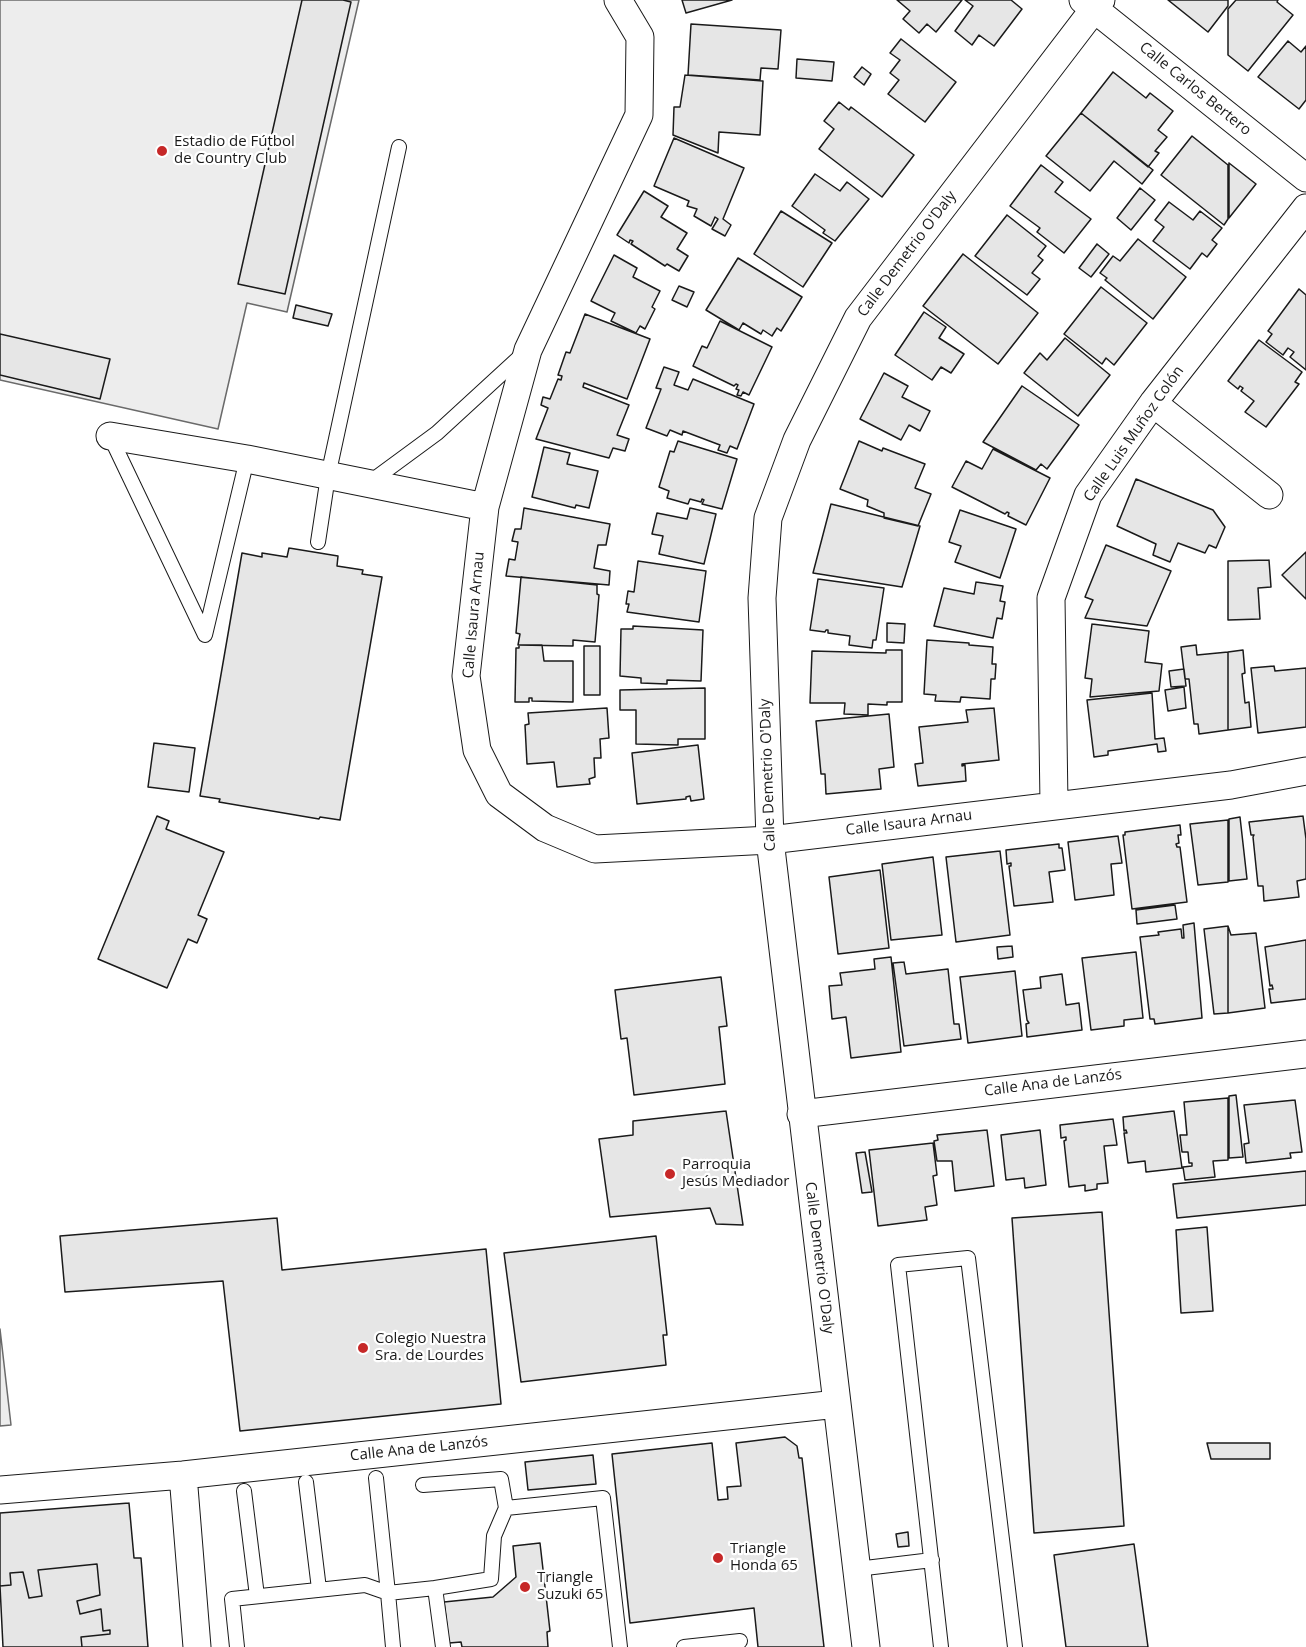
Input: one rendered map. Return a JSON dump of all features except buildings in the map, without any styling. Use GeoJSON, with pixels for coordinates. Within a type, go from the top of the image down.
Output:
{"type":"FeatureCollection","features":[{"type":"Feature","properties":{"kind":"street","name":"Calle Isaura Arnau"},"geometry":{"type":"LineString","coordinates":[[618,0],[640,38],[639,115],[528,350],[485,507],[466,676],[477,750],[499,794],[545,828],[595,849],[770,840],[1231,784],[1306,771]]}},
{"type":"Feature","properties":{"kind":"street","name":"Calle Carlos Bertero"},"geometry":{"type":"LineString","coordinates":[[1093,3],[1306,178]]}},
{"type":"Feature","properties":{"kind":"street","name":"Calle Demetrio O'Daly"},"geometry":{"type":"LineString","coordinates":[[866,1647],[770,840],[762,598],[768,518],[797,440],[858,318],[1093,3]]}},
{"type":"Feature","properties":{"kind":"street","name":"Calle Luis Muñoz Colón"},"geometry":{"type":"LineString","coordinates":[[1054,804],[1051,598],[1088,495],[1153,403],[1306,208]]}},
{"type":"Feature","properties":{"kind":"street"},"geometry":{"type":"LineString","coordinates":[[1153,403],[1269,495]]}},
{"type":"Feature","properties":{"kind":"street"},"geometry":{"type":"LineString","coordinates":[[110,436],[247,459],[485,507]]}},
{"type":"Feature","properties":{"kind":"street","name":"Calle Ana de Lanzós"},"geometry":{"type":"LineString","coordinates":[[801,1114],[1306,1054]]}},
{"type":"Feature","properties":{"kind":"street","name":"Calle Ana de Lanzós"},"geometry":{"type":"LineString","coordinates":[[0,1490],[183,1475],[837,1404]]}},
{"type":"Feature","properties":{"kind":"street"},"geometry":{"type":"LineString","coordinates":[[183,1475],[198,1647]]}},
{"type":"Feature","properties":{"kind":"lane"},"geometry":{"type":"LineString","coordinates":[[318,542],[328,476],[399,147]]}},
{"type":"Feature","properties":{"kind":"lane"},"geometry":{"type":"LineString","coordinates":[[367,484],[437,433],[528,350]]}},
{"type":"Feature","properties":{"kind":"lane"},"geometry":{"type":"LineString","coordinates":[[110,436],[205,636],[247,459]]}},
{"type":"Feature","properties":{"kind":"lane"},"geometry":{"type":"LineString","coordinates":[[941,1647],[898,1265],[968,1258],[1015,1647]]}},
{"type":"Feature","properties":{"kind":"lane"},"geometry":{"type":"LineString","coordinates":[[376,1478],[393,1647]]}},
{"type":"Feature","properties":{"kind":"lane"},"geometry":{"type":"LineString","coordinates":[[237,1647],[232,1599],[365,1584],[388,1593],[491,1579],[494,1536],[506,1508],[501,1479],[423,1485]]}},
{"type":"Feature","properties":{"kind":"lane"},"geometry":{"type":"LineString","coordinates":[[306,1482],[319,1589]]}},
{"type":"Feature","properties":{"kind":"lane"},"geometry":{"type":"LineString","coordinates":[[244,1491],[257,1596]]}},
{"type":"Feature","properties":{"kind":"lane"},"geometry":{"type":"LineString","coordinates":[[506,1508],[603,1498],[620,1647]]}},
{"type":"Feature","properties":{"kind":"lane"},"geometry":{"type":"LineString","coordinates":[[856,1569],[932,1560]]}},
{"type":"Feature","properties":{"kind":"lane"},"geometry":{"type":"LineString","coordinates":[[435,1588],[443,1647]]}},
{"type":"Feature","properties":{"kind":"lane"},"geometry":{"type":"LineString","coordinates":[[684,1647],[740,1641]]}},
{"type":"Feature","properties":{"kind":"shaded area","name":"Estadio de Fútbol de Country Club"},"geometry":{"type":"Polygon","coordinates":[[[0,0],[359,0],[287,312],[247,303],[218,429],[0,380],[0,0]]]}},
{"type":"Feature","properties":{"kind":"shaded area"},"geometry":{"type":"Polygon","coordinates":[[[0,1329],[11,1425],[0,1426],[0,1329]]]}},
{"type":"Feature","properties":{"kind":"place","name":"Estadio de Fútbol de Country Club"},"geometry":{"type":"Point","coordinates":[162,151]}},
{"type":"Feature","properties":{"kind":"place","name":"Parroquia Jesús Mediador"},"geometry":{"type":"Point","coordinates":[670,1174]}},
{"type":"Feature","properties":{"kind":"place","name":"Colegio Nuestra Sra. de Lourdes"},"geometry":{"type":"Point","coordinates":[363,1348]}},
{"type":"Feature","properties":{"kind":"place","name":"Triangle Honda 65"},"geometry":{"type":"Point","coordinates":[718,1558]}},
{"type":"Feature","properties":{"kind":"place","name":"Triangle Suzuki 65"},"geometry":{"type":"Point","coordinates":[525,1587]}}]}
